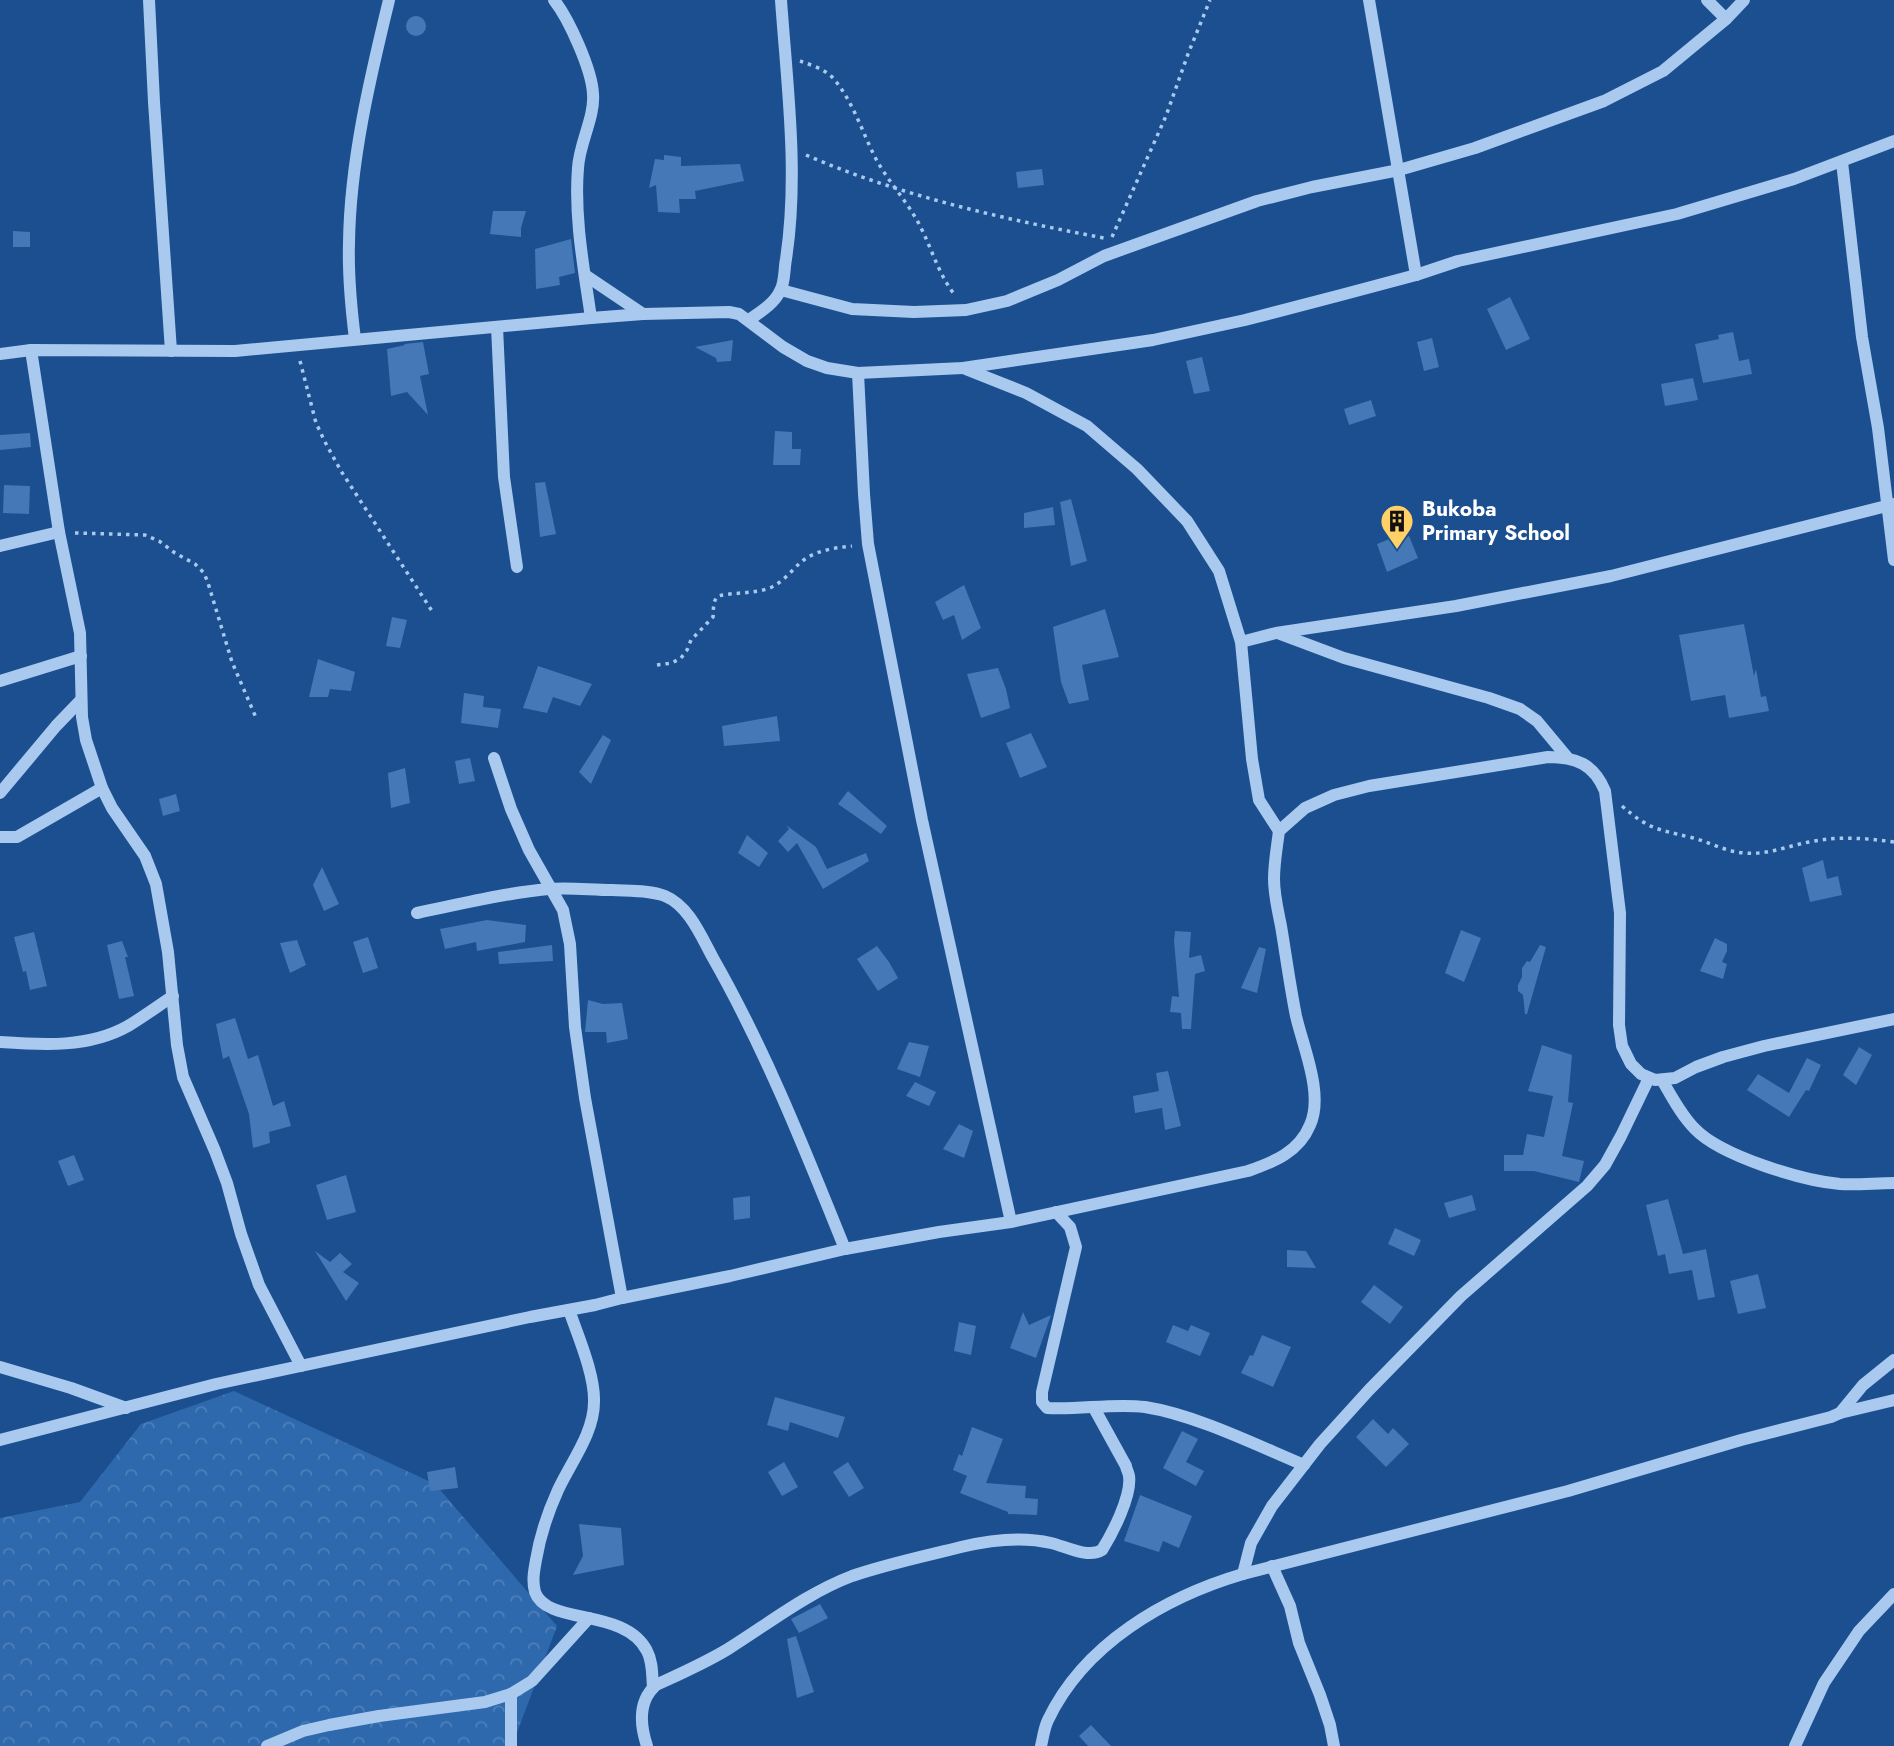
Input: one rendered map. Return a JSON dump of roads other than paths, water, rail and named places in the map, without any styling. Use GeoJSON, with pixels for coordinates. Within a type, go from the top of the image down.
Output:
{"type":"FeatureCollection","features":[{"type":"Feature","properties":{"kind":"street"},"geometry":{"type":"LineString","coordinates":[[149,0],[171,351]]}},
{"type":"Feature","properties":{"kind":"street"},"geometry":{"type":"LineString","coordinates":[[355,339],[349,289],[352,190],[362,121],[388,0]]}},
{"type":"Feature","properties":{"kind":"street"},"geometry":{"type":"LineString","coordinates":[[554,0],[566,18],[577,44],[594,95],[578,167],[579,233],[591,318]]}},
{"type":"Feature","properties":{"kind":"street"},"geometry":{"type":"LineString","coordinates":[[749,320],[768,307],[781,290],[788,247],[791,149],[781,0]]}},
{"type":"Feature","properties":{"kind":"street"},"geometry":{"type":"LineString","coordinates":[[1369,0],[1416,275]]}},
{"type":"Feature","properties":{"kind":"street"},"geometry":{"type":"LineString","coordinates":[[1707,0],[1726,19]]}},
{"type":"Feature","properties":{"kind":"street"},"geometry":{"type":"LineString","coordinates":[[781,290],[852,309],[914,312],[967,310],[1007,301],[1058,280],[1104,256],[1257,201],[1336,181],[1399,170],[1475,148],[1604,101],[1663,71],[1726,19],[1744,0]]}},
{"type":"Feature","properties":{"kind":"street"},"geometry":{"type":"LineString","coordinates":[[0,354],[31,350],[235,351],[643,314],[729,313],[739,314],[783,347],[807,361],[827,368],[858,373],[963,368],[1153,340],[1245,320],[1416,275],[1458,261],[1676,214],[1794,179],[1894,141]]}},
{"type":"Feature","properties":{"kind":"street"},"geometry":{"type":"LineString","coordinates":[[1842,162],[1862,337],[1891,505],[1894,560]]}},
{"type":"Feature","properties":{"kind":"street"},"geometry":{"type":"LineString","coordinates":[[585,275],[643,314]]}},
{"type":"Feature","properties":{"kind":"street"},"geometry":{"type":"LineString","coordinates":[[497,327],[504,477],[517,566]]}},
{"type":"Feature","properties":{"kind":"street"},"geometry":{"type":"LineString","coordinates":[[31,350],[59,532],[78,617],[83,727],[102,788],[112,808],[145,856],[156,884],[168,952],[177,1045],[183,1077],[228,1183],[241,1234],[259,1285],[300,1366]]}},
{"type":"Feature","properties":{"kind":"street"},"geometry":{"type":"LineString","coordinates":[[0,1440],[216,1384],[730,1276],[845,1249],[1011,1222],[1248,1171],[1286,1154],[1302,1141],[1312,1122],[1313,1078],[1292,998],[1274,879],[1279,831],[1259,800],[1252,759],[1241,642],[1219,571],[1187,521],[1137,469],[1087,426],[1026,393],[963,368]]}},
{"type":"Feature","properties":{"kind":"street"},"geometry":{"type":"LineString","coordinates":[[858,373],[869,544],[925,832],[1011,1222]]}},
{"type":"Feature","properties":{"kind":"street"},"geometry":{"type":"LineString","coordinates":[[1241,642],[1276,633],[1457,606],[1611,576],[1891,505]]}},
{"type":"Feature","properties":{"kind":"street"},"geometry":{"type":"LineString","coordinates":[[0,546],[59,532]]}},
{"type":"Feature","properties":{"kind":"street"},"geometry":{"type":"LineString","coordinates":[[1276,633],[1344,658],[1520,709],[1537,721],[1567,757]]}},
{"type":"Feature","properties":{"kind":"street"},"geometry":{"type":"LineString","coordinates":[[0,681],[81,656]]}},
{"type":"Feature","properties":{"kind":"street"},"geometry":{"type":"LineString","coordinates":[[0,793],[81,700]]}},
{"type":"Feature","properties":{"kind":"street"},"geometry":{"type":"LineString","coordinates":[[1279,831],[1305,808],[1334,795],[1369,786],[1548,757],[1567,757],[1587,766],[1600,778],[1605,791],[1620,913],[1619,1025],[1622,1046],[1631,1064],[1641,1074],[1656,1079],[1675,1078],[1723,1057],[1894,1019]]}},
{"type":"Feature","properties":{"kind":"street"},"geometry":{"type":"LineString","coordinates":[[494,758],[520,829],[563,910],[570,944],[580,1062],[622,1298]]}},
{"type":"Feature","properties":{"kind":"street"},"geometry":{"type":"LineString","coordinates":[[0,837],[17,837],[102,788]]}},
{"type":"Feature","properties":{"kind":"street"},"geometry":{"type":"LineString","coordinates":[[417,913],[495,896],[551,889],[648,892],[664,895],[681,906],[735,996],[766,1060],[845,1249]]}},
{"type":"Feature","properties":{"kind":"street"},"geometry":{"type":"LineString","coordinates":[[0,1042],[45,1045],[80,1042],[104,1036],[126,1027],[173,996]]}},
{"type":"Feature","properties":{"kind":"street"},"geometry":{"type":"LineString","coordinates":[[1656,1079],[1696,1131],[1717,1146],[1744,1159],[1813,1180],[1842,1184],[1894,1183]]}},
{"type":"Feature","properties":{"kind":"street"},"geometry":{"type":"LineString","coordinates":[[1243,1574],[1251,1543],[1272,1506],[1320,1444],[1461,1296],[1587,1186],[1605,1165],[1656,1079]]}},
{"type":"Feature","properties":{"kind":"street"},"geometry":{"type":"LineString","coordinates":[[1056,1212],[1070,1227],[1076,1247],[1042,1392],[1042,1402],[1047,1408],[1143,1407],[1167,1412],[1304,1465]]}},
{"type":"Feature","properties":{"kind":"street"},"geometry":{"type":"LineString","coordinates":[[569,1310],[586,1359],[594,1402],[592,1417],[581,1445],[544,1525],[533,1581],[539,1600],[552,1608],[620,1626],[640,1640],[651,1661],[653,1688]]}},
{"type":"Feature","properties":{"kind":"street"},"geometry":{"type":"LineString","coordinates":[[1840,1413],[1863,1385],[1894,1360]]}},
{"type":"Feature","properties":{"kind":"street"},"geometry":{"type":"LineString","coordinates":[[0,1367],[126,1408]]}},
{"type":"Feature","properties":{"kind":"street"},"geometry":{"type":"LineString","coordinates":[[1041,1746],[1047,1721],[1080,1670],[1110,1642],[1174,1599],[1222,1580],[1272,1566],[1567,1490],[1840,1413],[1894,1401]]}},
{"type":"Feature","properties":{"kind":"street"},"geometry":{"type":"LineString","coordinates":[[647,1746],[642,1714],[649,1691],[727,1650],[812,1595],[851,1577],[982,1542],[1014,1539],[1049,1542],[1097,1554],[1107,1542],[1124,1504],[1129,1475],[1094,1408]]}},
{"type":"Feature","properties":{"kind":"street"},"geometry":{"type":"LineString","coordinates":[[1272,1566],[1290,1606],[1299,1643],[1320,1695],[1334,1746]]}},
{"type":"Feature","properties":{"kind":"street"},"geometry":{"type":"LineString","coordinates":[[1795,1746],[1824,1683],[1859,1631],[1894,1594]]}},
{"type":"Feature","properties":{"kind":"street"},"geometry":{"type":"LineString","coordinates":[[267,1746],[303,1731],[329,1725],[485,1702],[511,1694],[532,1681],[589,1618]]}},
{"type":"Feature","properties":{"kind":"street"},"geometry":{"type":"LineString","coordinates":[[510,1746],[511,1694]]}},
{"type":"Feature","properties":{"kind":"place","name":"Bukoba Primary School"},"geometry":{"type":"Point","coordinates":[1397,551]}}]}
